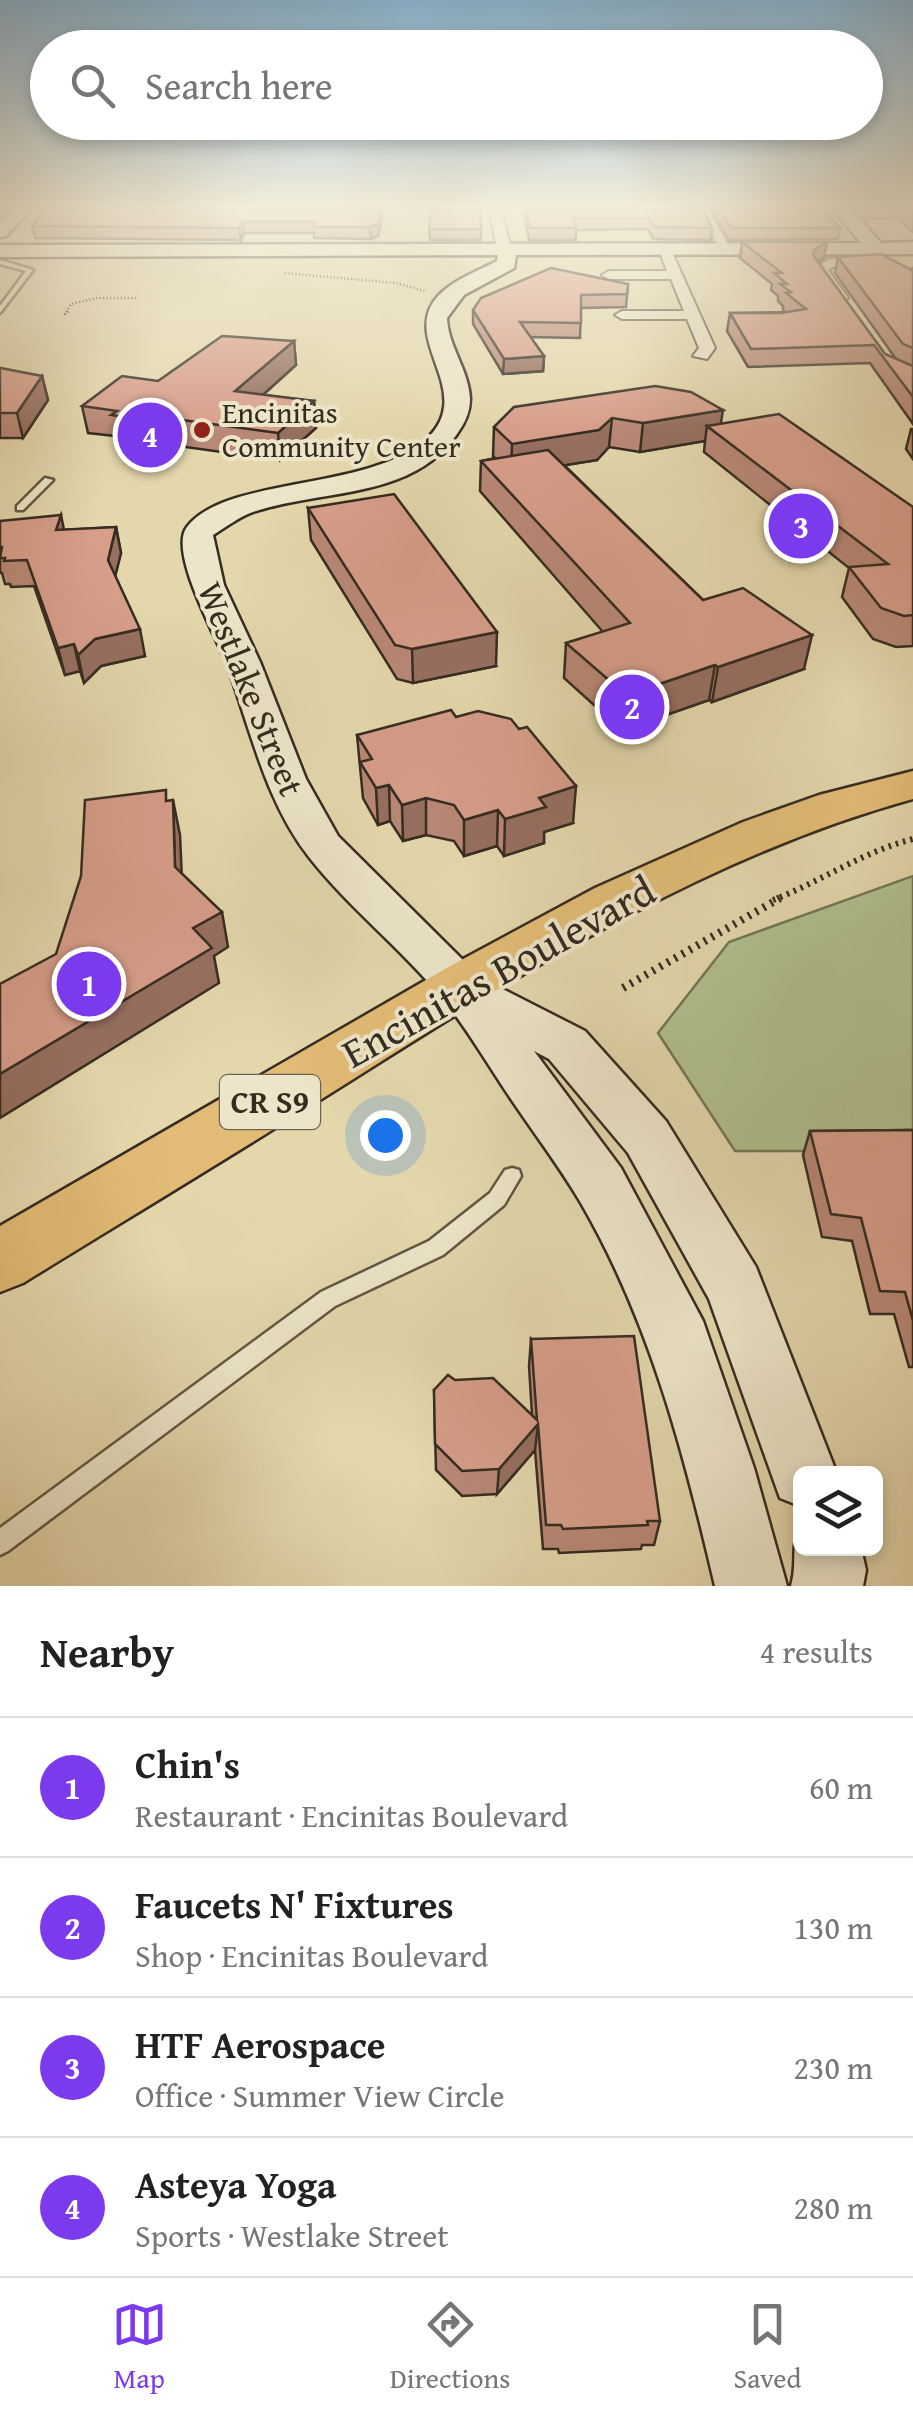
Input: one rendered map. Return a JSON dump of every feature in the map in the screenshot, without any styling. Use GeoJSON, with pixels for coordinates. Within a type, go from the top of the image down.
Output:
{"type":"FeatureCollection","features":[{"type":"Feature","properties":{"kind":"main road","name":"Encinitas Boulevard"},"geometry":{"type":"LineString","coordinates":[[0,1261],[461,987],[621,897],[770,829],[843,801],[913,786]]}},
{"type":"Feature","properties":{"kind":"street","name":"Westlake Street"},"geometry":{"type":"LineString","coordinates":[[461,987],[323,846],[308,824],[284,780],[242,659],[206,586],[199,562],[198,532],[245,506],[356,481],[412,462],[435,446],[454,425],[461,395],[435,332],[437,313],[444,302],[470,283]]}},
{"type":"Feature","properties":{"kind":"street"},"geometry":{"type":"LineString","coordinates":[[680,283],[701,320],[707,348],[701,356]]}},
{"type":"Feature","properties":{"kind":"street"},"geometry":{"type":"LineString","coordinates":[[830,283],[852,314]]}},
{"type":"Feature","properties":{"kind":"street"},"geometry":{"type":"LineString","coordinates":[[622,315],[701,320]]}},
{"type":"Feature","properties":{"kind":"street"},"geometry":{"type":"LineString","coordinates":[[461,987],[568,1045],[647,1138],[735,1286],[801,1466]]}},
{"type":"Feature","properties":{"kind":"street"},"geometry":{"type":"LineString","coordinates":[[461,987],[601,1186],[681,1343],[721,1468],[751,1586]]}},
{"type":"Feature","properties":{"kind":"street"},"geometry":{"type":"LineString","coordinates":[[828,1556],[831,1570],[828,1586]]}},
{"type":"Feature","properties":{"kind":"lane"},"geometry":{"type":"LineString","coordinates":[[0,312],[21,283]]}},
{"type":"Feature","properties":{"kind":"lane"},"geometry":{"type":"LineString","coordinates":[[20,508],[48,480]]}},
{"type":"Feature","properties":{"kind":"lane"},"geometry":{"type":"LineString","coordinates":[[0,1543],[328,1298],[436,1248],[496,1199],[512,1176]]}},
{"type":"Feature","properties":{"kind":"path"},"geometry":{"type":"LineString","coordinates":[[68,312],[71,304],[97,298],[136,298]]}},
{"type":"Feature","properties":{"kind":"path"},"geometry":{"type":"LineString","coordinates":[[623,988],[761,905],[888,846],[913,839]]}},
{"type":"Feature","properties":{"kind":"green space"},"geometry":{"type":"Polygon","coordinates":[[[913,876],[913,1151],[735,1151],[658,1033],[729,942],[913,876]]]}},
{"type":"Feature","properties":{"kind":"building"},"geometry":{"type":"Polygon","coordinates":[[[516,283],[628,284],[627,294],[581,295],[581,323],[520,322],[544,356],[504,359],[473,310],[481,298],[516,283]]]}},
{"type":"Feature","properties":{"kind":"building"},"geometry":{"type":"Polygon","coordinates":[[[833,283],[885,354],[913,366],[913,397],[874,345],[751,349],[730,313],[806,309],[780,284],[833,283]]]}},
{"type":"Feature","properties":{"kind":"building"},"geometry":{"type":"Polygon","coordinates":[[[857,283],[913,283],[913,348],[903,344],[857,283]]]}},
{"type":"Feature","properties":{"kind":"building"},"geometry":{"type":"Polygon","coordinates":[[[222,336],[294,341],[235,391],[314,401],[278,433],[153,416],[145,420],[82,406],[122,376],[158,381],[222,336]]]}},
{"type":"Feature","properties":{"kind":"building"},"geometry":{"type":"Polygon","coordinates":[[[0,368],[42,376],[17,413],[0,413],[0,368]]]}},
{"type":"Feature","properties":{"kind":"building"},"geometry":{"type":"Polygon","coordinates":[[[655,386],[691,392],[723,410],[643,423],[612,418],[599,430],[512,444],[494,427],[514,407],[655,386]]]}},
{"type":"Feature","properties":{"kind":"building"},"geometry":{"type":"Polygon","coordinates":[[[779,414],[913,507],[913,615],[881,608],[849,567],[888,564],[707,426],[779,414]]]}},
{"type":"Feature","properties":{"kind":"building"},"geometry":{"type":"Polygon","coordinates":[[[548,450],[703,600],[743,588],[812,635],[636,692],[618,688],[566,643],[630,623],[481,461],[548,450]]]}},
{"type":"Feature","properties":{"kind":"building"},"geometry":{"type":"Polygon","coordinates":[[[394,494],[497,632],[412,649],[395,645],[308,508],[394,494]]]}},
{"type":"Feature","properties":{"kind":"building"},"geometry":{"type":"Polygon","coordinates":[[[61,515],[56,530],[116,527],[108,560],[140,629],[95,639],[78,655],[74,644],[58,648],[27,560],[0,558],[0,521],[61,515]]]}},
{"type":"Feature","properties":{"kind":"building"},"geometry":{"type":"Polygon","coordinates":[[[451,710],[456,717],[478,711],[511,719],[519,729],[527,727],[576,786],[539,798],[546,807],[505,819],[498,810],[464,820],[454,805],[426,798],[402,805],[389,785],[376,788],[360,762],[372,759],[357,735],[451,710]]]}},
{"type":"Feature","properties":{"kind":"building"},"geometry":{"type":"Polygon","coordinates":[[[166,790],[166,801],[173,800],[175,867],[222,912],[193,928],[212,948],[0,1074],[0,984],[56,954],[81,876],[85,800],[166,790]]]}},
{"type":"Feature","properties":{"kind":"building"},"geometry":{"type":"Polygon","coordinates":[[[913,1130],[913,1321],[905,1292],[880,1291],[861,1218],[831,1214],[810,1131],[913,1130]]]}},
{"type":"Feature","properties":{"kind":"building"},"geometry":{"type":"Polygon","coordinates":[[[634,1336],[660,1521],[647,1521],[648,1525],[563,1529],[561,1525],[546,1525],[538,1424],[499,1469],[462,1471],[435,1444],[434,1390],[448,1375],[455,1380],[493,1378],[537,1420],[531,1339],[634,1336]]]}},
{"type":"Feature","properties":{"kind":"place","name":"Encinitas Community Center"},"geometry":{"type":"Point","coordinates":[202,430]}},
{"type":"Feature","properties":{"kind":"place","name":"Asteya Yoga"},"geometry":{"type":"Point","coordinates":[150,435]}},
{"type":"Feature","properties":{"kind":"place","name":"HTF Aerospace"},"geometry":{"type":"Point","coordinates":[801,526]}},
{"type":"Feature","properties":{"kind":"place","name":"Faucets N' Fixtures"},"geometry":{"type":"Point","coordinates":[632,707]}},
{"type":"Feature","properties":{"kind":"place","name":"Chin's"},"geometry":{"type":"Point","coordinates":[89,984]}}]}
